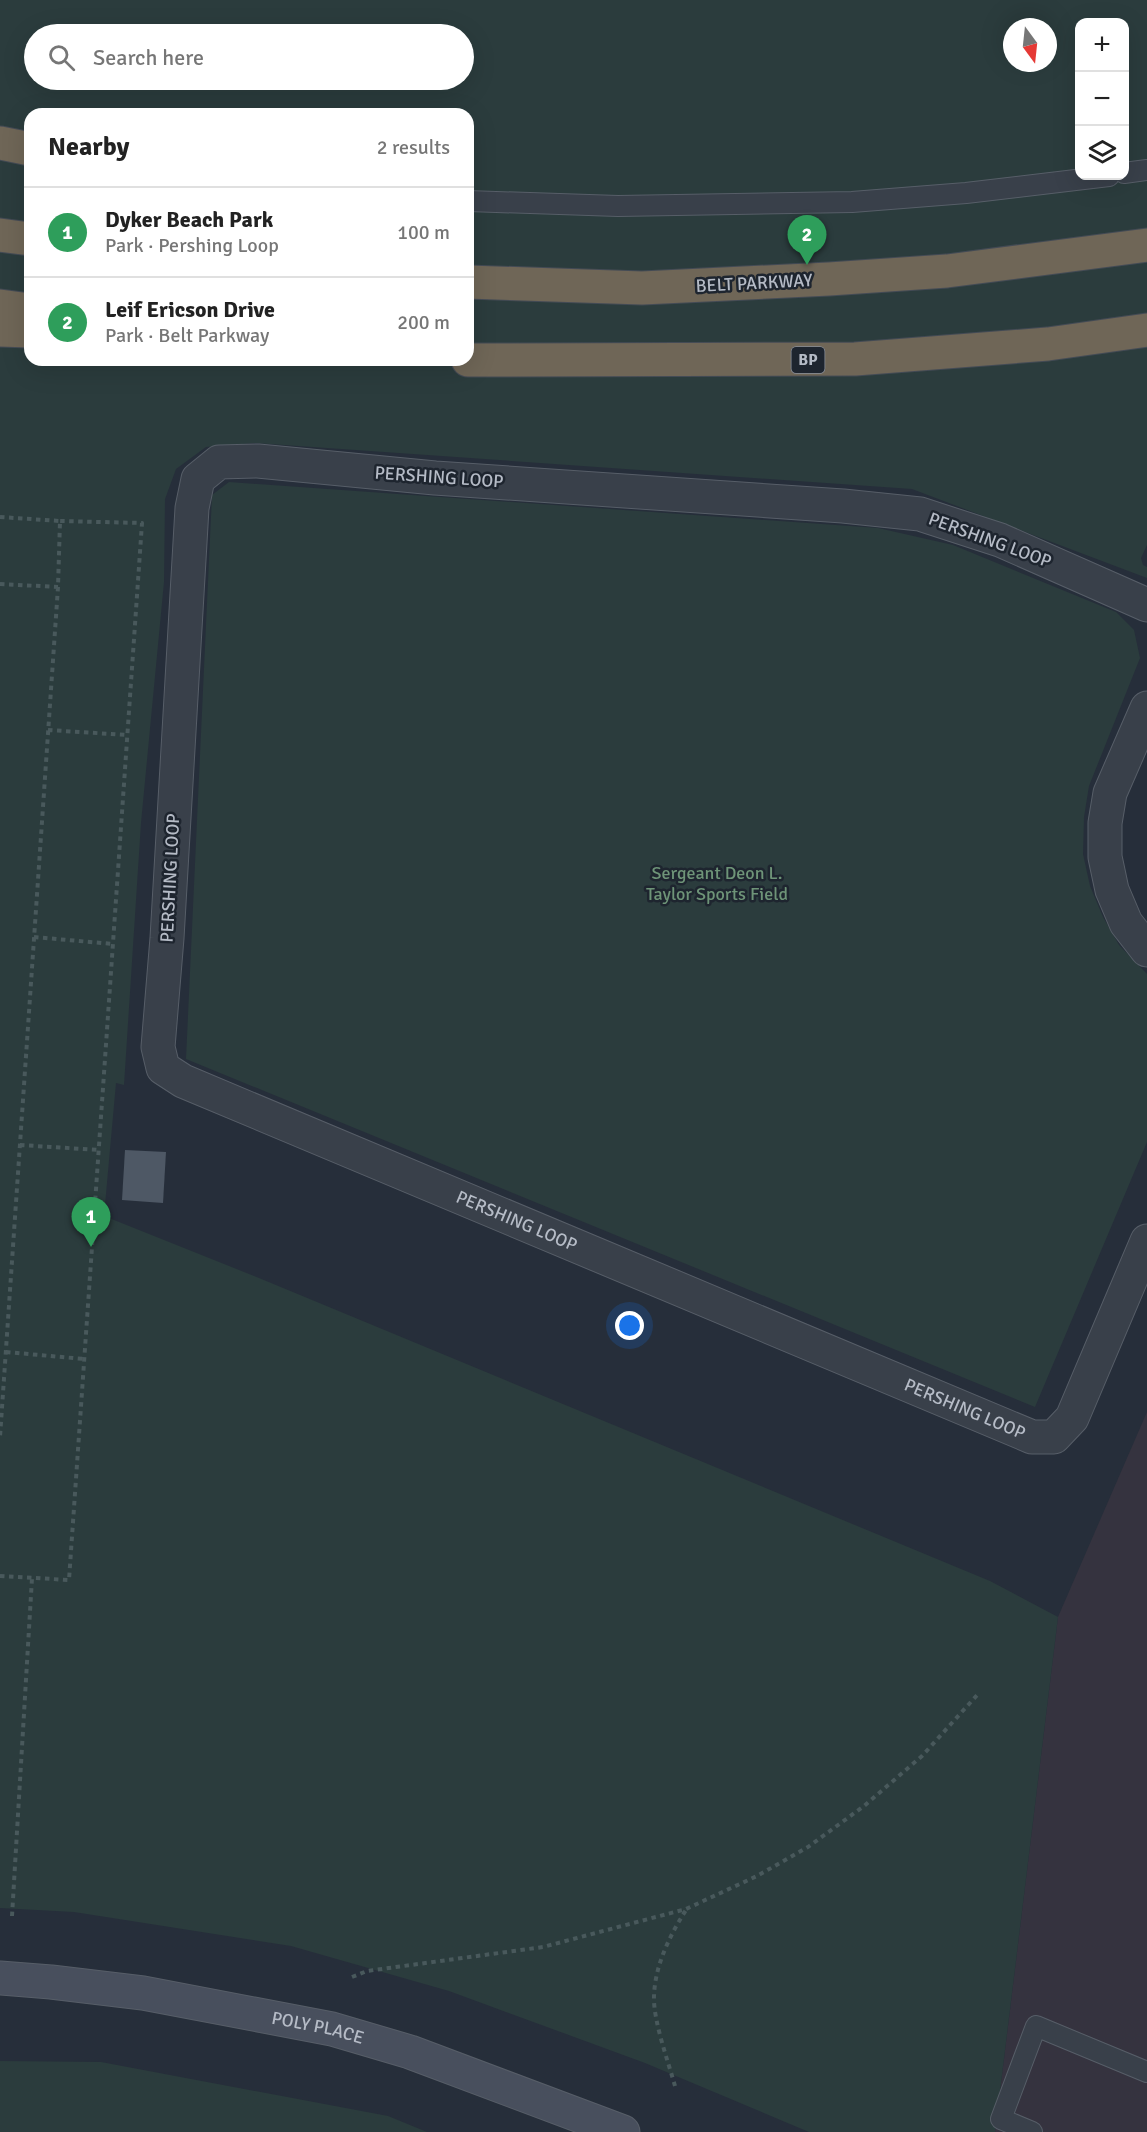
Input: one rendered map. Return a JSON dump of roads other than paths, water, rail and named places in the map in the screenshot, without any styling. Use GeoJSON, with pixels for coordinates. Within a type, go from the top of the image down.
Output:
{"type":"FeatureCollection","features":[{"type":"Feature","properties":{"kind":"highway"},"geometry":{"type":"LineString","coordinates":[[0,143],[24,148]]}},
{"type":"Feature","properties":{"kind":"highway"},"geometry":{"type":"LineString","coordinates":[[0,235],[24,238]]}},
{"type":"Feature","properties":{"kind":"highway","name":"BELT PARKWAY"},"geometry":{"type":"LineString","coordinates":[[474,282],[642,288],[829,279],[947,271],[1147,245]]}},
{"type":"Feature","properties":{"kind":"highway"},"geometry":{"type":"LineString","coordinates":[[0,306],[24,309]]}},
{"type":"Feature","properties":{"kind":"highway"},"geometry":{"type":"LineString","coordinates":[[0,330],[24,331]]}},
{"type":"Feature","properties":{"kind":"highway","name":"BP"},"geometry":{"type":"LineString","coordinates":[[474,360],[855,359],[1048,344],[1147,330]]}},
{"type":"Feature","properties":{"kind":"main road","name":"POLY PLACE"},"geometry":{"type":"LineString","coordinates":[[0,1978],[143,1993],[332,2030],[410,2052],[623,2132]]}},
{"type":"Feature","properties":{"kind":"street","name":"PERSHING LOOP"},"geometry":{"type":"LineString","coordinates":[[1147,605],[1000,540],[920,514],[831,505],[435,478],[258,461],[219,462],[198,478],[192,508],[167,938],[158,1047],[163,1068],[183,1081],[1032,1437],[1054,1437],[1072,1418],[1147,1241]]}},
{"type":"Feature","properties":{"kind":"street"},"geometry":{"type":"LineString","coordinates":[[1147,708],[1110,793],[1105,823],[1106,857],[1113,890],[1126,923],[1147,950]]}},
{"type":"Feature","properties":{"kind":"lane"},"geometry":{"type":"LineString","coordinates":[[1129,172],[1147,170]]}},
{"type":"Feature","properties":{"kind":"lane"},"geometry":{"type":"LineString","coordinates":[[474,201],[618,206],[852,202],[966,193],[1075,180]]}},
{"type":"Feature","properties":{"kind":"lane"},"geometry":{"type":"LineString","coordinates":[[1032,2132],[1001,2119],[1036,2026],[1147,2072]]}},
{"type":"Feature","properties":{"kind":"place","name":"Leif Ericson Drive"},"geometry":{"type":"Point","coordinates":[807,265]}},
{"type":"Feature","properties":{"kind":"place","name":"Dyker Beach Park"},"geometry":{"type":"Point","coordinates":[91,1247]}},
{"type":"Feature","properties":{"kind":"park label","name":"Sergeant Deon L. Taylor Sports Field"},"geometry":{"type":"Point","coordinates":[717,883]}}]}
